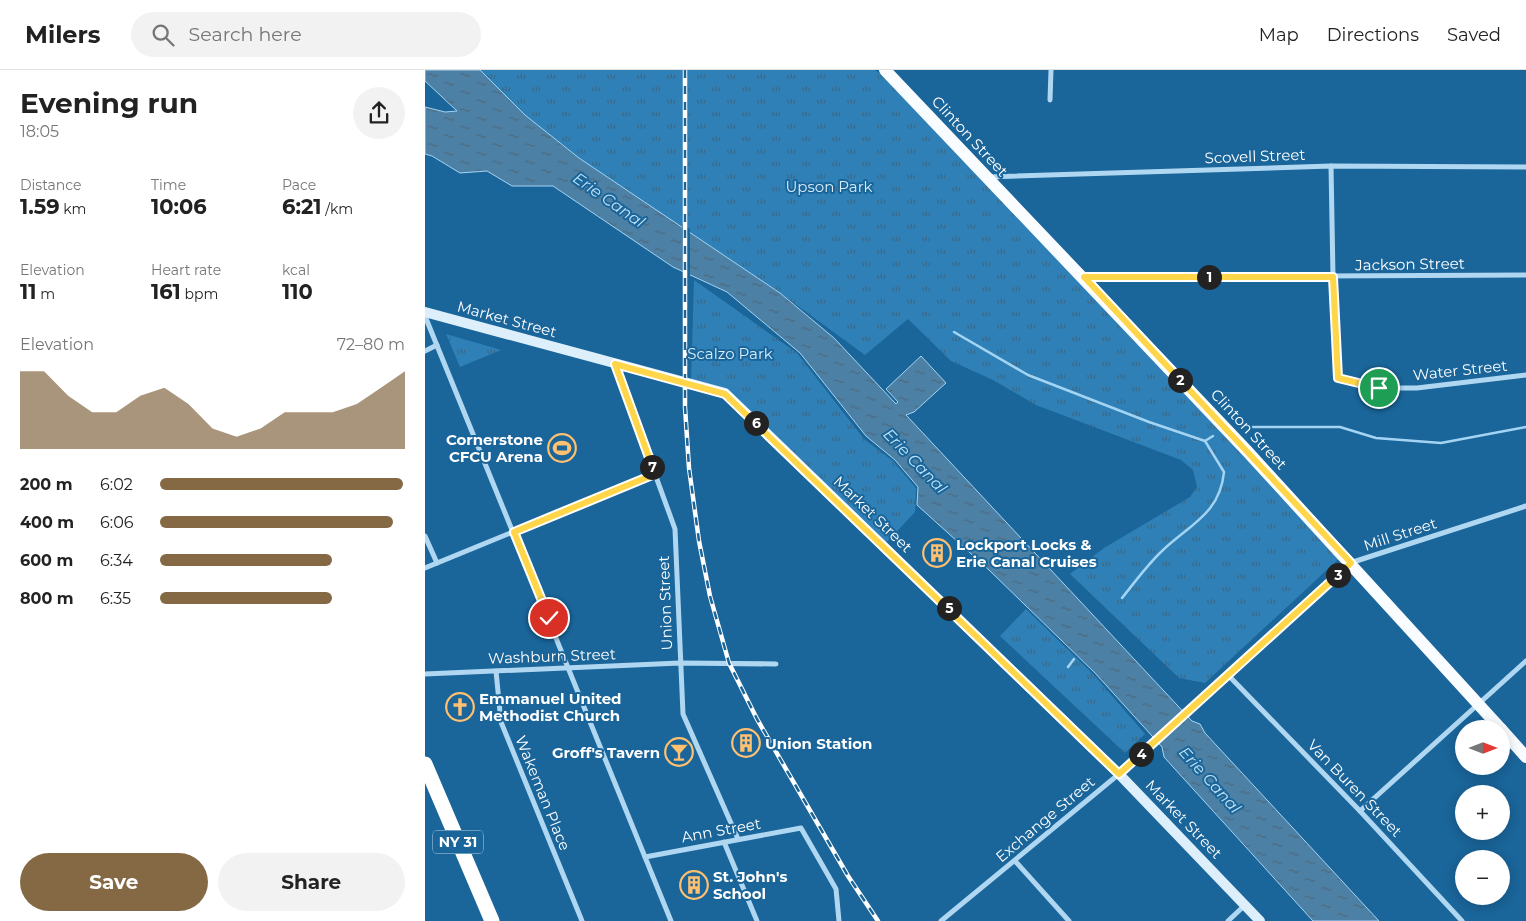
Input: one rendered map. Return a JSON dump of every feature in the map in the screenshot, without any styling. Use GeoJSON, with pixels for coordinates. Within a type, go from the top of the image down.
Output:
{"type":"FeatureCollection","features":[{"type":"Feature","properties":{"kind":"highway","name":"NY 31"},"geometry":{"type":"LineString","coordinates":[[425,764],[492,921]]}},
{"type":"Feature","properties":{"kind":"main road","name":"Clinton Street"},"geometry":{"type":"LineString","coordinates":[[885,70],[985,177],[1084,277],[1351,563],[1493,720]]}},
{"type":"Feature","properties":{"kind":"main road","name":"Clinton Street"},"geometry":{"type":"LineString","coordinates":[[1510,739],[1526,757]]}},
{"type":"Feature","properties":{"kind":"street"},"geometry":{"type":"LineString","coordinates":[[1050,100],[1051,70]]}},
{"type":"Feature","properties":{"kind":"street","name":"Scovell Street"},"geometry":{"type":"LineString","coordinates":[[985,177],[1331,166],[1526,167]]}},
{"type":"Feature","properties":{"kind":"street"},"geometry":{"type":"LineString","coordinates":[[1331,166],[1333,277]]}},
{"type":"Feature","properties":{"kind":"street","name":"Jackson Street"},"geometry":{"type":"LineString","coordinates":[[1084,277],[1526,275]]}},
{"type":"Feature","properties":{"kind":"street","name":"Water Street"},"geometry":{"type":"LineString","coordinates":[[1333,277],[1338,378],[1379,388],[1417,388],[1526,375]]}},
{"type":"Feature","properties":{"kind":"street"},"geometry":{"type":"LineString","coordinates":[[425,314],[671,921]]}},
{"type":"Feature","properties":{"kind":"street","name":"Market Street"},"geometry":{"type":"LineString","coordinates":[[425,314],[725,394],[1119,774],[1260,921]]}},
{"type":"Feature","properties":{"kind":"street"},"geometry":{"type":"LineString","coordinates":[[425,350],[437,345]]}},
{"type":"Feature","properties":{"kind":"street","name":"Union Street"},"geometry":{"type":"LineString","coordinates":[[615,364],[675,529],[683,714],[738,839]]}},
{"type":"Feature","properties":{"kind":"street"},"geometry":{"type":"LineString","coordinates":[[425,568],[655,474]]}},
{"type":"Feature","properties":{"kind":"street","name":"Mill Street"},"geometry":{"type":"LineString","coordinates":[[1185,713],[1351,563],[1526,506]]}},
{"type":"Feature","properties":{"kind":"street"},"geometry":{"type":"LineString","coordinates":[[425,536],[437,562]]}},
{"type":"Feature","properties":{"kind":"street"},"geometry":{"type":"LineString","coordinates":[[1360,810],[1526,662]]}},
{"type":"Feature","properties":{"kind":"street","name":"Washburn Street"},"geometry":{"type":"LineString","coordinates":[[425,674],[680,663],[776,664]]}},
{"type":"Feature","properties":{"kind":"street","name":"Wakeman Place"},"geometry":{"type":"LineString","coordinates":[[496,670],[501,722],[582,921]]}},
{"type":"Feature","properties":{"kind":"street","name":"Van Buren Street"},"geometry":{"type":"LineString","coordinates":[[1227,674],[1360,810],[1462,921]]}},
{"type":"Feature","properties":{"kind":"street","name":"Exchange Street"},"geometry":{"type":"LineString","coordinates":[[941,921],[1119,774],[1185,713]]}},
{"type":"Feature","properties":{"kind":"street","name":"Ann Street"},"geometry":{"type":"LineString","coordinates":[[645,857],[801,828],[836,889],[839,921]]}},
{"type":"Feature","properties":{"kind":"street"},"geometry":{"type":"LineString","coordinates":[[724,842],[757,921]]}},
{"type":"Feature","properties":{"kind":"street"},"geometry":{"type":"LineString","coordinates":[[1015,861],[1069,921]]}},
{"type":"Feature","properties":{"kind":"street"},"geometry":{"type":"LineString","coordinates":[[1228,921],[1245,905]]}},
{"type":"Feature","properties":{"kind":"green space","name":"Upson Park"},"geometry":{"type":"Polygon","coordinates":[[[480,70],[875,70],[884,77],[1343,555],[1205,683],[1179,678],[1070,574],[1104,548],[1190,497],[1197,487],[1193,470],[1181,460],[1036,405],[993,380],[951,361],[908,319],[865,355],[780,293],[579,158],[525,115],[480,70]]]}},
{"type":"Feature","properties":{"kind":"green space","name":"Scalzo Park"},"geometry":{"type":"Polygon","coordinates":[[[694,280],[797,353],[864,439],[893,461],[916,488],[915,512],[884,545],[727,391],[691,382],[694,280]]]}},
{"type":"Feature","properties":{"kind":"green space"},"geometry":{"type":"Polygon","coordinates":[[[446,334],[501,350],[460,367],[446,334]]]}},
{"type":"Feature","properties":{"kind":"green space"},"geometry":{"type":"Polygon","coordinates":[[[1026,609],[1094,675],[1145,734],[1125,753],[1000,636],[1026,609]]]}},
{"type":"Feature","properties":{"kind":"water","name":"Erie Canal"},"geometry":{"type":"Polygon","coordinates":[[[425,70],[480,70],[525,115],[579,158],[780,293],[834,338],[896,404],[898,402],[886,389],[921,356],[946,383],[914,412],[906,415],[1192,721],[1200,724],[1205,733],[1379,921],[1313,921],[1164,757],[1162,747],[1095,673],[989,570],[917,505],[918,487],[895,460],[866,436],[800,353],[727,292],[673,267],[553,186],[512,186],[487,171],[460,173],[432,156],[425,154],[425,107],[445,112],[457,111],[425,81],[425,70]]]}},
{"type":"Feature","properties":{"kind":"pier"},"geometry":{"type":"Polygon","coordinates":[[[682,224],[690,229],[690,277],[683,274],[682,224]]]}},
{"type":"Feature","properties":{"kind":"waterway"},"geometry":{"type":"LineString","coordinates":[[954,332],[1028,375],[1149,422],[1205,441]]}},
{"type":"Feature","properties":{"kind":"waterway"},"geometry":{"type":"LineString","coordinates":[[1249,427],[1340,427],[1376,438],[1441,443],[1526,427]]}},
{"type":"Feature","properties":{"kind":"waterway"},"geometry":{"type":"LineString","coordinates":[[1205,441],[1213,436]]}},
{"type":"Feature","properties":{"kind":"waterway"},"geometry":{"type":"LineString","coordinates":[[1122,598],[1157,556],[1202,517],[1210,509],[1216,498],[1224,472],[1205,441]]}},
{"type":"Feature","properties":{"kind":"waterway"},"geometry":{"type":"LineString","coordinates":[[1068,667],[1074,659]]}},
{"type":"Feature","properties":{"kind":"railway"},"geometry":{"type":"LineString","coordinates":[[685,70],[685,407],[689,468],[699,541],[710,596],[729,663],[757,719],[848,876],[878,921]]}},
{"type":"Feature","properties":{"kind":"place","name":"Cornerstone CFCU Arena"},"geometry":{"type":"Point","coordinates":[562,448]}},
{"type":"Feature","properties":{"kind":"place","name":"Lockport Locks & Erie Canal Cruises"},"geometry":{"type":"Point","coordinates":[937,553]}},
{"type":"Feature","properties":{"kind":"place","name":"Emmanuel United Methodist Church"},"geometry":{"type":"Point","coordinates":[460,707]}},
{"type":"Feature","properties":{"kind":"place","name":"Union Station"},"geometry":{"type":"Point","coordinates":[746,743]}},
{"type":"Feature","properties":{"kind":"place","name":"Groff's Tavern"},"geometry":{"type":"Point","coordinates":[679,752]}},
{"type":"Feature","properties":{"kind":"place","name":"St. John's School"},"geometry":{"type":"Point","coordinates":[694,885]}},
{"type":"Feature","properties":{"kind":"route"},"geometry":{"type":"LineString","coordinates":[[549,618],[514,532],[655,474],[615,364],[725,394],[1119,774],[1351,563],[1084,277],[1333,277],[1338,378],[1379,388]]}}]}
